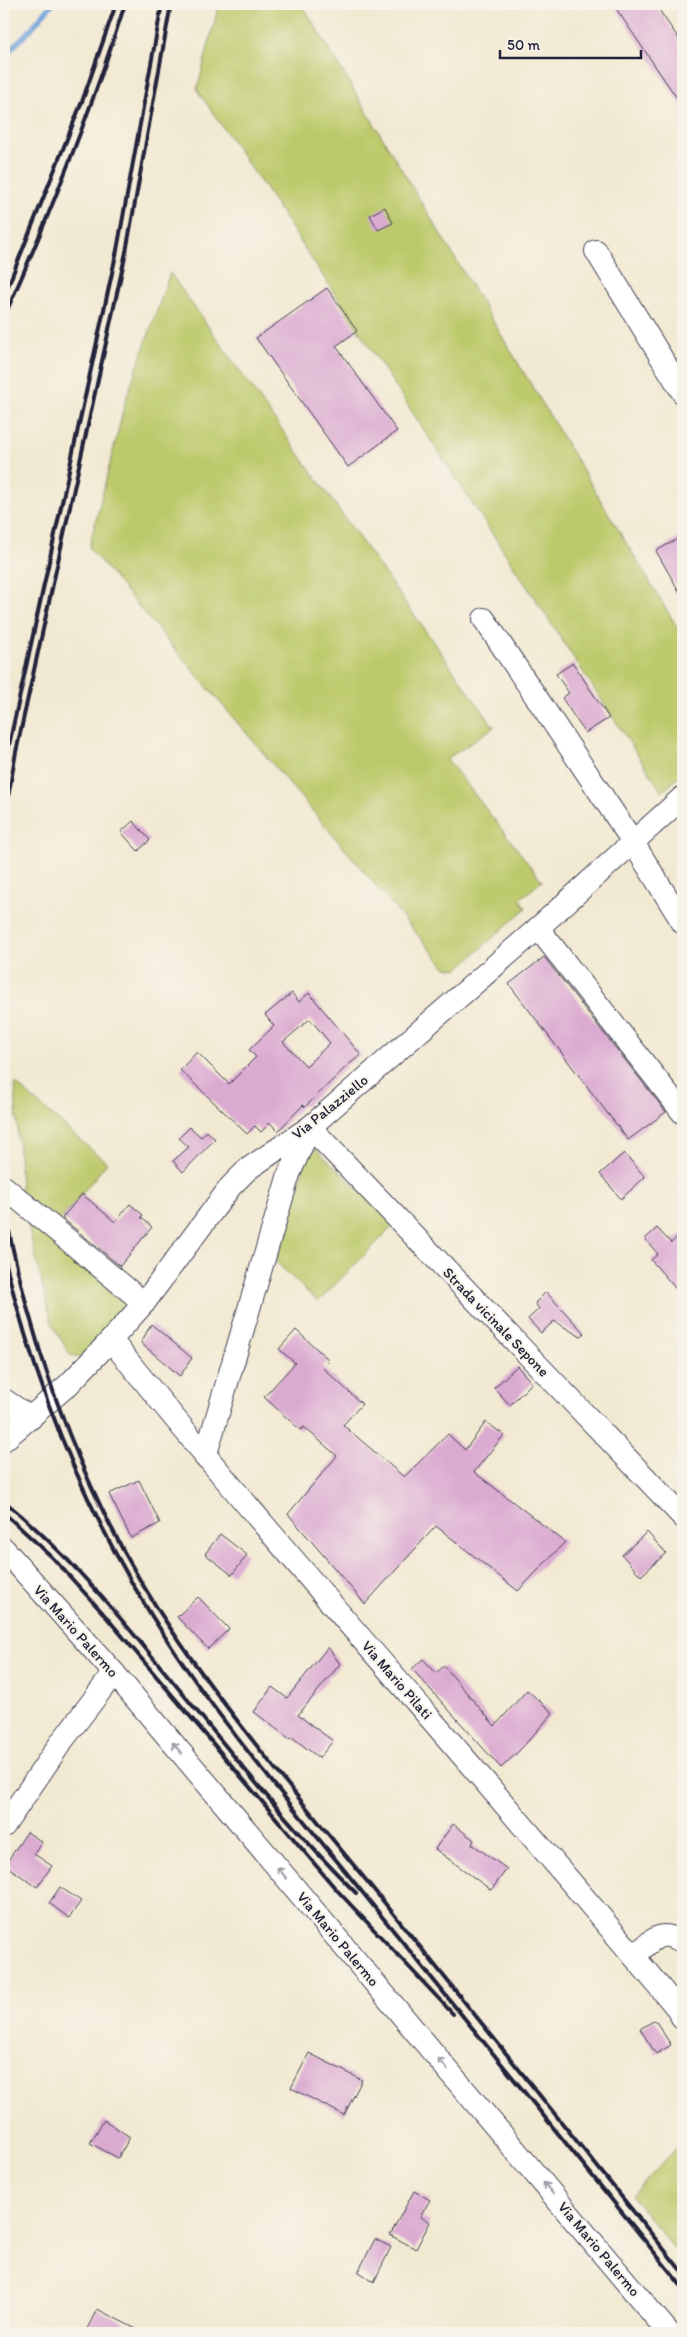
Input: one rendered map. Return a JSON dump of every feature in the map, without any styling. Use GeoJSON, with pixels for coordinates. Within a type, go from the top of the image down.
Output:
{"type":"FeatureCollection","features":[{"type":"Feature","properties":{"kind":"street"},"geometry":{"type":"LineString","coordinates":[[596,251],[683,393]]}},
{"type":"Feature","properties":{"kind":"street"},"geometry":{"type":"LineString","coordinates":[[484,619],[632,842],[683,923]]}},
{"type":"Feature","properties":{"kind":"street","name":"Via Palazziello"},"geometry":{"type":"LineString","coordinates":[[4,1440],[31,1418],[111,1340],[144,1303],[230,1186],[248,1169],[310,1127],[538,928],[683,797]]}},
{"type":"Feature","properties":{"kind":"street"},"geometry":{"type":"LineString","coordinates":[[538,928],[683,1114]]}},
{"type":"Feature","properties":{"kind":"street"},"geometry":{"type":"LineString","coordinates":[[205,1457],[290,1174],[310,1127]]}},
{"type":"Feature","properties":{"kind":"street","name":"Strada vicinale Sepone"},"geometry":{"type":"LineString","coordinates":[[310,1127],[683,1517]]}},
{"type":"Feature","properties":{"kind":"street"},"geometry":{"type":"LineString","coordinates":[[4,1187],[144,1303]]}},
{"type":"Feature","properties":{"kind":"street","name":"Via Mario Pilati"},"geometry":{"type":"LineString","coordinates":[[111,1340],[205,1457],[634,1956],[677,2008],[683,2019]]}},
{"type":"Feature","properties":{"kind":"street"},"geometry":{"type":"LineString","coordinates":[[4,1400],[31,1418]]}},
{"type":"Feature","properties":{"kind":"street","name":"Via Mario Palermo"},"geometry":{"type":"LineString","coordinates":[[4,1549],[114,1673],[669,2333]]}},
{"type":"Feature","properties":{"kind":"street"},"geometry":{"type":"LineString","coordinates":[[4,1826],[62,1741],[114,1673]]}},
{"type":"Feature","properties":{"kind":"street"},"geometry":{"type":"LineString","coordinates":[[634,1956],[662,1935],[670,1935],[683,1942]]}},
{"type":"Feature","properties":{"kind":"green space"},"geometry":{"type":"Polygon","coordinates":[[[219,4],[302,4],[683,637],[683,773],[662,792],[267,191],[197,90],[219,4]]]}},
{"type":"Feature","properties":{"kind":"green space"},"geometry":{"type":"Polygon","coordinates":[[[170,273],[494,727],[447,759],[542,881],[520,899],[526,908],[458,969],[445,967],[89,548],[126,399],[170,273]]]}},
{"type":"Feature","properties":{"kind":"green space"},"geometry":{"type":"Polygon","coordinates":[[[15,1083],[107,1163],[57,1224],[21,1192],[15,1083]]]}},
{"type":"Feature","properties":{"kind":"green space"},"geometry":{"type":"Polygon","coordinates":[[[316,1149],[395,1224],[318,1302],[276,1262],[305,1162],[310,1153],[316,1149]]]}},
{"type":"Feature","properties":{"kind":"green space"},"geometry":{"type":"Polygon","coordinates":[[[31,1222],[135,1299],[81,1357],[70,1355],[52,1324],[28,1226],[31,1222]]]}},
{"type":"Feature","properties":{"kind":"green space"},"geometry":{"type":"Polygon","coordinates":[[[683,2141],[683,2260],[632,2196],[683,2141]]]}},
{"type":"Feature","properties":{"kind":"building"},"geometry":{"type":"Polygon","coordinates":[[[613,4],[655,4],[683,45],[683,107],[613,4]]]}},
{"type":"Feature","properties":{"kind":"building"},"geometry":{"type":"Polygon","coordinates":[[[385,207],[393,223],[378,230],[370,215],[385,207]]]}},
{"type":"Feature","properties":{"kind":"building"},"geometry":{"type":"Polygon","coordinates":[[[327,288],[357,331],[336,346],[397,431],[348,467],[256,338],[327,288]]]}},
{"type":"Feature","properties":{"kind":"building"},"geometry":{"type":"Polygon","coordinates":[[[683,536],[683,598],[656,551],[683,536]]]}},
{"type":"Feature","properties":{"kind":"building"},"geometry":{"type":"Polygon","coordinates":[[[573,663],[609,718],[585,733],[562,698],[569,693],[556,674],[573,663]]]}},
{"type":"Feature","properties":{"kind":"building"},"geometry":{"type":"Polygon","coordinates":[[[133,821],[150,840],[138,851],[121,832],[133,821]]]}},
{"type":"Feature","properties":{"kind":"building"},"geometry":{"type":"Polygon","coordinates":[[[544,957],[666,1112],[628,1140],[509,984],[544,957]]]}},
{"type":"Feature","properties":{"kind":"building"},"geometry":{"type":"Polygon","coordinates":[[[292,993],[299,1002],[309,993],[361,1055],[348,1065],[305,1107],[303,1105],[278,1131],[270,1123],[261,1132],[255,1126],[247,1134],[180,1070],[197,1052],[229,1084],[256,1057],[249,1050],[274,1026],[265,1015],[292,993]],[[310,1019],[283,1042],[306,1066],[330,1043],[310,1019]]]}},
{"type":"Feature","properties":{"kind":"building"},"geometry":{"type":"Polygon","coordinates":[[[190,1127],[201,1137],[207,1131],[215,1139],[183,1172],[173,1161],[189,1147],[179,1138],[190,1127]]]}},
{"type":"Feature","properties":{"kind":"building"},"geometry":{"type":"Polygon","coordinates":[[[624,1153],[645,1177],[621,1199],[600,1174],[624,1153]]]}},
{"type":"Feature","properties":{"kind":"building"},"geometry":{"type":"Polygon","coordinates":[[[82,1194],[115,1222],[130,1204],[143,1215],[141,1217],[152,1227],[120,1266],[62,1218],[82,1194]]]}},
{"type":"Feature","properties":{"kind":"building"},"geometry":{"type":"Polygon","coordinates":[[[657,1228],[671,1243],[683,1232],[683,1297],[651,1260],[658,1254],[645,1239],[657,1228]]]}},
{"type":"Feature","properties":{"kind":"building"},"geometry":{"type":"Polygon","coordinates":[[[546,1292],[584,1333],[581,1337],[554,1321],[541,1333],[528,1319],[539,1309],[535,1303],[546,1292]]]}},
{"type":"Feature","properties":{"kind":"building"},"geometry":{"type":"Polygon","coordinates":[[[151,1324],[192,1358],[180,1376],[141,1343],[151,1324]]]}},
{"type":"Feature","properties":{"kind":"building"},"geometry":{"type":"Polygon","coordinates":[[[296,1330],[329,1360],[322,1367],[362,1404],[343,1425],[404,1477],[448,1434],[465,1450],[486,1422],[504,1435],[474,1472],[565,1542],[518,1591],[436,1526],[365,1604],[288,1514],[337,1456],[304,1427],[300,1430],[264,1397],[295,1363],[279,1349],[296,1330]]]}},
{"type":"Feature","properties":{"kind":"building"},"geometry":{"type":"Polygon","coordinates":[[[517,1366],[532,1383],[510,1405],[494,1388],[517,1366]]]}},
{"type":"Feature","properties":{"kind":"building"},"geometry":{"type":"Polygon","coordinates":[[[139,1480],[160,1523],[131,1538],[109,1494],[139,1480]]]}},
{"type":"Feature","properties":{"kind":"building"},"geometry":{"type":"Polygon","coordinates":[[[647,1532],[666,1553],[641,1576],[622,1555],[647,1532]]]}},
{"type":"Feature","properties":{"kind":"building"},"geometry":{"type":"Polygon","coordinates":[[[220,1534],[247,1555],[232,1575],[205,1554],[220,1534]]]}},
{"type":"Feature","properties":{"kind":"building"},"geometry":{"type":"Polygon","coordinates":[[[198,1597],[229,1629],[208,1649],[177,1617],[198,1597]]]}},
{"type":"Feature","properties":{"kind":"building"},"geometry":{"type":"Polygon","coordinates":[[[328,1647],[340,1664],[298,1715],[333,1741],[319,1758],[292,1737],[290,1739],[254,1712],[272,1687],[287,1698],[328,1647]]]}},
{"type":"Feature","properties":{"kind":"building"},"geometry":{"type":"Polygon","coordinates":[[[423,1659],[436,1673],[444,1666],[495,1726],[527,1690],[553,1713],[501,1768],[412,1669],[423,1659]]]}},
{"type":"Feature","properties":{"kind":"building"},"geometry":{"type":"Polygon","coordinates":[[[453,1824],[474,1840],[472,1844],[507,1869],[491,1890],[435,1849],[453,1824]]]}},
{"type":"Feature","properties":{"kind":"building"},"geometry":{"type":"Polygon","coordinates":[[[27,1832],[42,1842],[34,1854],[52,1866],[37,1887],[5,1865],[27,1832]]]}},
{"type":"Feature","properties":{"kind":"building"},"geometry":{"type":"Polygon","coordinates":[[[60,1887],[81,1901],[69,1918],[49,1903],[60,1887]]]}},
{"type":"Feature","properties":{"kind":"building"},"geometry":{"type":"Polygon","coordinates":[[[655,2020],[671,2045],[656,2054],[640,2029],[655,2020]]]}},
{"type":"Feature","properties":{"kind":"building"},"geometry":{"type":"Polygon","coordinates":[[[309,2053],[362,2080],[344,2115],[291,2088],[309,2053]]]}},
{"type":"Feature","properties":{"kind":"building"},"geometry":{"type":"Polygon","coordinates":[[[104,2120],[130,2137],[118,2158],[90,2143],[104,2120]]]}},
{"type":"Feature","properties":{"kind":"building"},"geometry":{"type":"Polygon","coordinates":[[[414,2191],[430,2200],[420,2217],[430,2222],[416,2249],[390,2235],[414,2191]]]}},
{"type":"Feature","properties":{"kind":"building"},"geometry":{"type":"Polygon","coordinates":[[[375,2239],[391,2247],[374,2282],[358,2272],[375,2239]]]}},
{"type":"Feature","properties":{"kind":"building"},"geometry":{"type":"Polygon","coordinates":[[[97,2309],[144,2333],[85,2333],[97,2309]]]}},
{"type":"Feature","properties":{"kind":"waterway"},"geometry":{"type":"LineString","coordinates":[[4,56],[52,4]]}},
{"type":"Feature","properties":{"kind":"railway"},"geometry":{"type":"LineString","coordinates":[[4,296],[83,99],[116,4]]}},
{"type":"Feature","properties":{"kind":"railway"},"geometry":{"type":"LineString","coordinates":[[4,317],[38,240],[69,162],[125,4]]}},
{"type":"Feature","properties":{"kind":"railway"},"geometry":{"type":"LineString","coordinates":[[4,768],[117,250],[162,4]]}},
{"type":"Feature","properties":{"kind":"railway"},"geometry":{"type":"LineString","coordinates":[[4,820],[16,752],[126,252],[171,4]]}},
{"type":"Feature","properties":{"kind":"railway"},"geometry":{"type":"LineString","coordinates":[[4,1206],[31,1322],[69,1434],[119,1543],[148,1594],[205,1678],[256,1745],[683,2273]]}},
{"type":"Feature","properties":{"kind":"railway"},"geometry":{"type":"LineString","coordinates":[[4,1256],[17,1308],[33,1359],[70,1458],[116,1554],[142,1601],[171,1646],[219,1714],[270,1779],[683,2288]]}},
{"type":"Feature","properties":{"kind":"railway"},"geometry":{"type":"LineString","coordinates":[[4,1501],[44,1536],[99,1593],[250,1776],[328,1865],[356,1893]]}},
{"type":"Feature","properties":{"kind":"railway"},"geometry":{"type":"LineString","coordinates":[[4,1513],[52,1557],[102,1612],[335,1888],[453,2014]]}}]}
